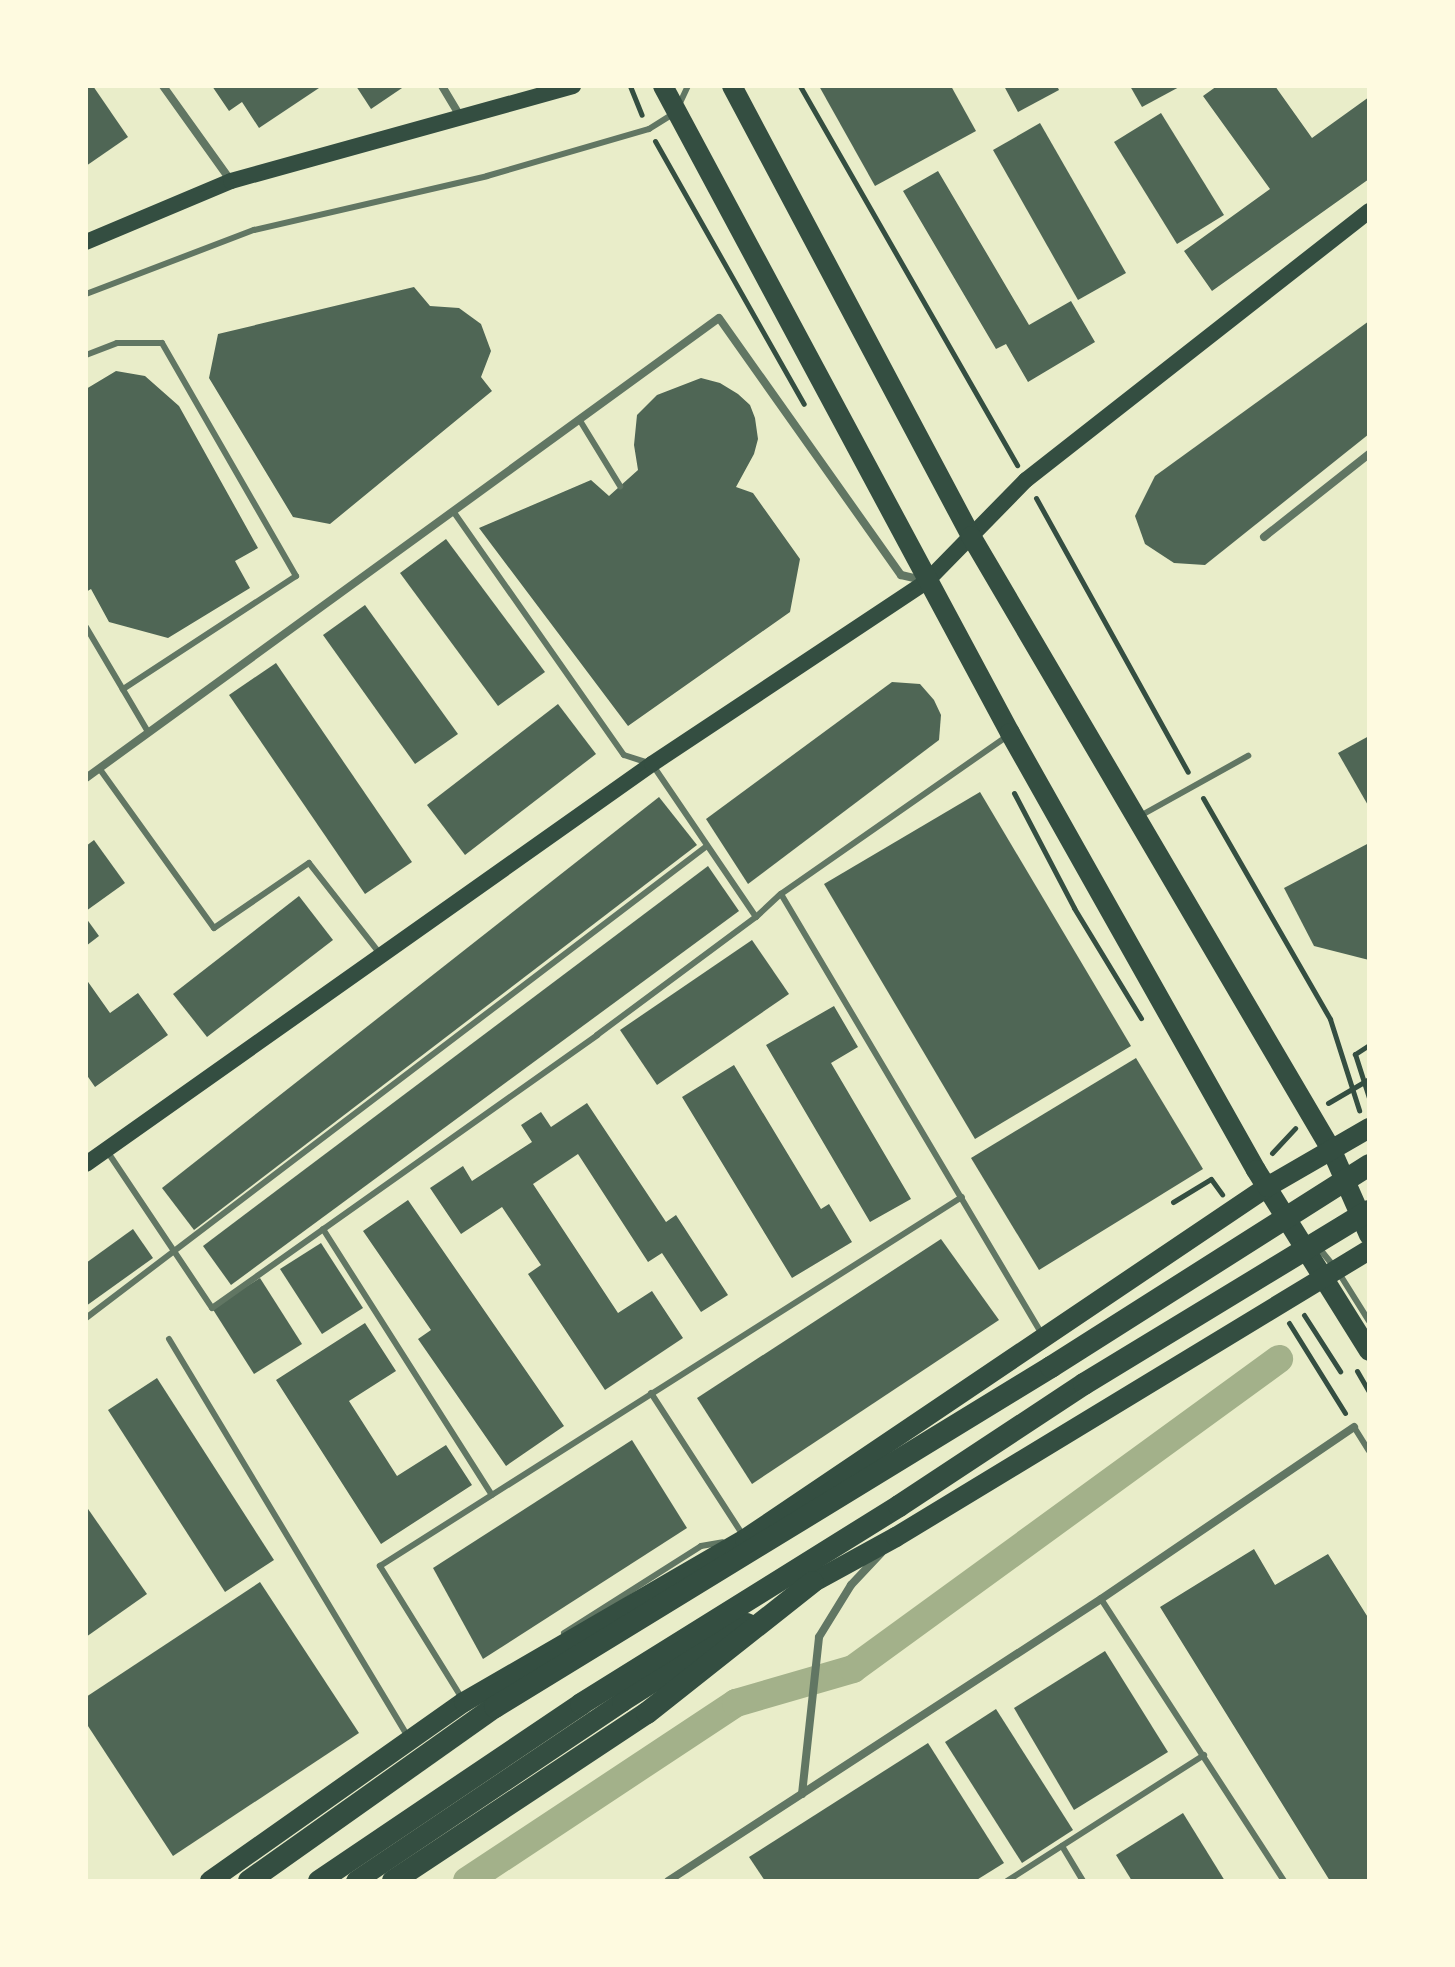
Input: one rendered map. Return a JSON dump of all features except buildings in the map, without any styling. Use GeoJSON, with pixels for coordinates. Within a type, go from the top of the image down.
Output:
{"type":"FeatureCollection","features":[{"type":"Feature","properties":{"kind":"highway"},"geometry":{"type":"LineString","coordinates":[[249,1881],[495,1707],[1038,1375],[1369,1165]]}},
{"type":"Feature","properties":{"kind":"highway"},"geometry":{"type":"LineString","coordinates":[[319,1881],[581,1704],[899,1506],[1084,1384],[1369,1211]]}},
{"type":"Feature","properties":{"kind":"highway"},"geometry":{"type":"LineString","coordinates":[[393,1881],[647,1713],[813,1582]]}},
{"type":"Feature","properties":{"kind":"main road"},"geometry":{"type":"LineString","coordinates":[[86,242],[231,181],[573,86]]}},
{"type":"Feature","properties":{"kind":"main road"},"geometry":{"type":"LineString","coordinates":[[663,86],[1010,733],[1267,1187],[1330,1274],[1369,1351]]}},
{"type":"Feature","properties":{"kind":"main road"},"geometry":{"type":"LineString","coordinates":[[732,86],[971,536],[1332,1151],[1369,1235]]}},
{"type":"Feature","properties":{"kind":"main road"},"geometry":{"type":"LineString","coordinates":[[86,1164],[652,764],[927,581],[1026,480],[1369,211]]}},
{"type":"Feature","properties":{"kind":"main road"},"geometry":{"type":"LineString","coordinates":[[210,1881],[464,1702],[745,1539],[1267,1187],[1368,1129]]}},
{"type":"Feature","properties":{"kind":"main road"},"geometry":{"type":"LineString","coordinates":[[356,1881],[622,1702],[813,1582],[896,1537],[1369,1250]]}},
{"type":"Feature","properties":{"kind":"street"},"geometry":{"type":"LineString","coordinates":[[163,86],[231,181]]}},
{"type":"Feature","properties":{"kind":"street"},"geometry":{"type":"LineString","coordinates":[[442,86],[461,118]]}},
{"type":"Feature","properties":{"kind":"street"},"geometry":{"type":"LineString","coordinates":[[86,778],[719,318],[901,575],[927,581]]}},
{"type":"Feature","properties":{"kind":"street"},"geometry":{"type":"LineString","coordinates":[[1264,537],[1369,454]]}},
{"type":"Feature","properties":{"kind":"street"},"geometry":{"type":"LineString","coordinates":[[668,1881],[1101,1599],[1354,1427]]}},
{"type":"Feature","properties":{"kind":"street"},"geometry":{"type":"LineString","coordinates":[[802,1794],[819,1637],[851,1585],[896,1537]]}},
{"type":"Feature","properties":{"kind":"lane"},"geometry":{"type":"LineString","coordinates":[[86,294],[254,230],[487,176],[649,129],[675,113],[688,86]]}},
{"type":"Feature","properties":{"kind":"lane"},"geometry":{"type":"LineString","coordinates":[[86,355],[117,343],[162,343],[296,576],[123,689]]}},
{"type":"Feature","properties":{"kind":"lane"},"geometry":{"type":"LineString","coordinates":[[579,419],[620,486]]}},
{"type":"Feature","properties":{"kind":"lane"},"geometry":{"type":"LineString","coordinates":[[453,511],[624,755],[652,764],[756,917]]}},
{"type":"Feature","properties":{"kind":"lane"},"geometry":{"type":"LineString","coordinates":[[86,627],[148,732]]}},
{"type":"Feature","properties":{"kind":"lane"},"geometry":{"type":"LineString","coordinates":[[106,1150],[212,1308],[597,1035],[756,917],[781,894],[1010,733]]}},
{"type":"Feature","properties":{"kind":"lane"},"geometry":{"type":"LineString","coordinates":[[1137,817],[1248,756]]}},
{"type":"Feature","properties":{"kind":"lane"},"geometry":{"type":"LineString","coordinates":[[99,768],[214,928],[309,863],[381,955]]}},
{"type":"Feature","properties":{"kind":"lane"},"geometry":{"type":"LineString","coordinates":[[86,1318],[707,846]]}},
{"type":"Feature","properties":{"kind":"lane"},"geometry":{"type":"LineString","coordinates":[[781,894],[1045,1339]]}},
{"type":"Feature","properties":{"kind":"lane"},"geometry":{"type":"LineString","coordinates":[[464,1702],[380,1566],[962,1197]]}},
{"type":"Feature","properties":{"kind":"lane"},"geometry":{"type":"LineString","coordinates":[[323,1229],[492,1495]]}},
{"type":"Feature","properties":{"kind":"lane"},"geometry":{"type":"LineString","coordinates":[[1330,1274],[1369,1321]]}},
{"type":"Feature","properties":{"kind":"lane"},"geometry":{"type":"LineString","coordinates":[[169,1339],[410,1739]]}},
{"type":"Feature","properties":{"kind":"lane"},"geometry":{"type":"LineString","coordinates":[[651,1393],[745,1539]]}},
{"type":"Feature","properties":{"kind":"lane"},"geometry":{"type":"LineString","coordinates":[[1354,1427],[1369,1451]]}},
{"type":"Feature","properties":{"kind":"lane"},"geometry":{"type":"LineString","coordinates":[[1101,1599],[1284,1881]]}},
{"type":"Feature","properties":{"kind":"lane"},"geometry":{"type":"LineString","coordinates":[[1007,1881],[1204,1755]]}},
{"type":"Feature","properties":{"kind":"lane"},"geometry":{"type":"LineString","coordinates":[[1062,1846],[1083,1881]]}},
{"type":"Feature","properties":{"kind":"path"},"geometry":{"type":"LineString","coordinates":[[800,86],[1330,1019],[1368,1129]]}},
{"type":"Feature","properties":{"kind":"path"},"geometry":{"type":"LineString","coordinates":[[1369,1045],[1355,1054],[1369,1098]]}},
{"type":"Feature","properties":{"kind":"path"},"geometry":{"type":"LineString","coordinates":[[1173,1202],[1211,1179]]}},
{"type":"Feature","properties":{"kind":"path"},"geometry":{"type":"LineString","coordinates":[[1284,1301],[1290,1325],[1354,1427]]}},
{"type":"Feature","properties":{"kind":"path"},"geometry":{"type":"LineString","coordinates":[[1302,1312],[1340,1371]]}},
{"type":"Feature","properties":{"kind":"waterway"},"geometry":{"type":"LineString","coordinates":[[467,1881],[736,1703],[853,1669],[1279,1359]]}}]}
